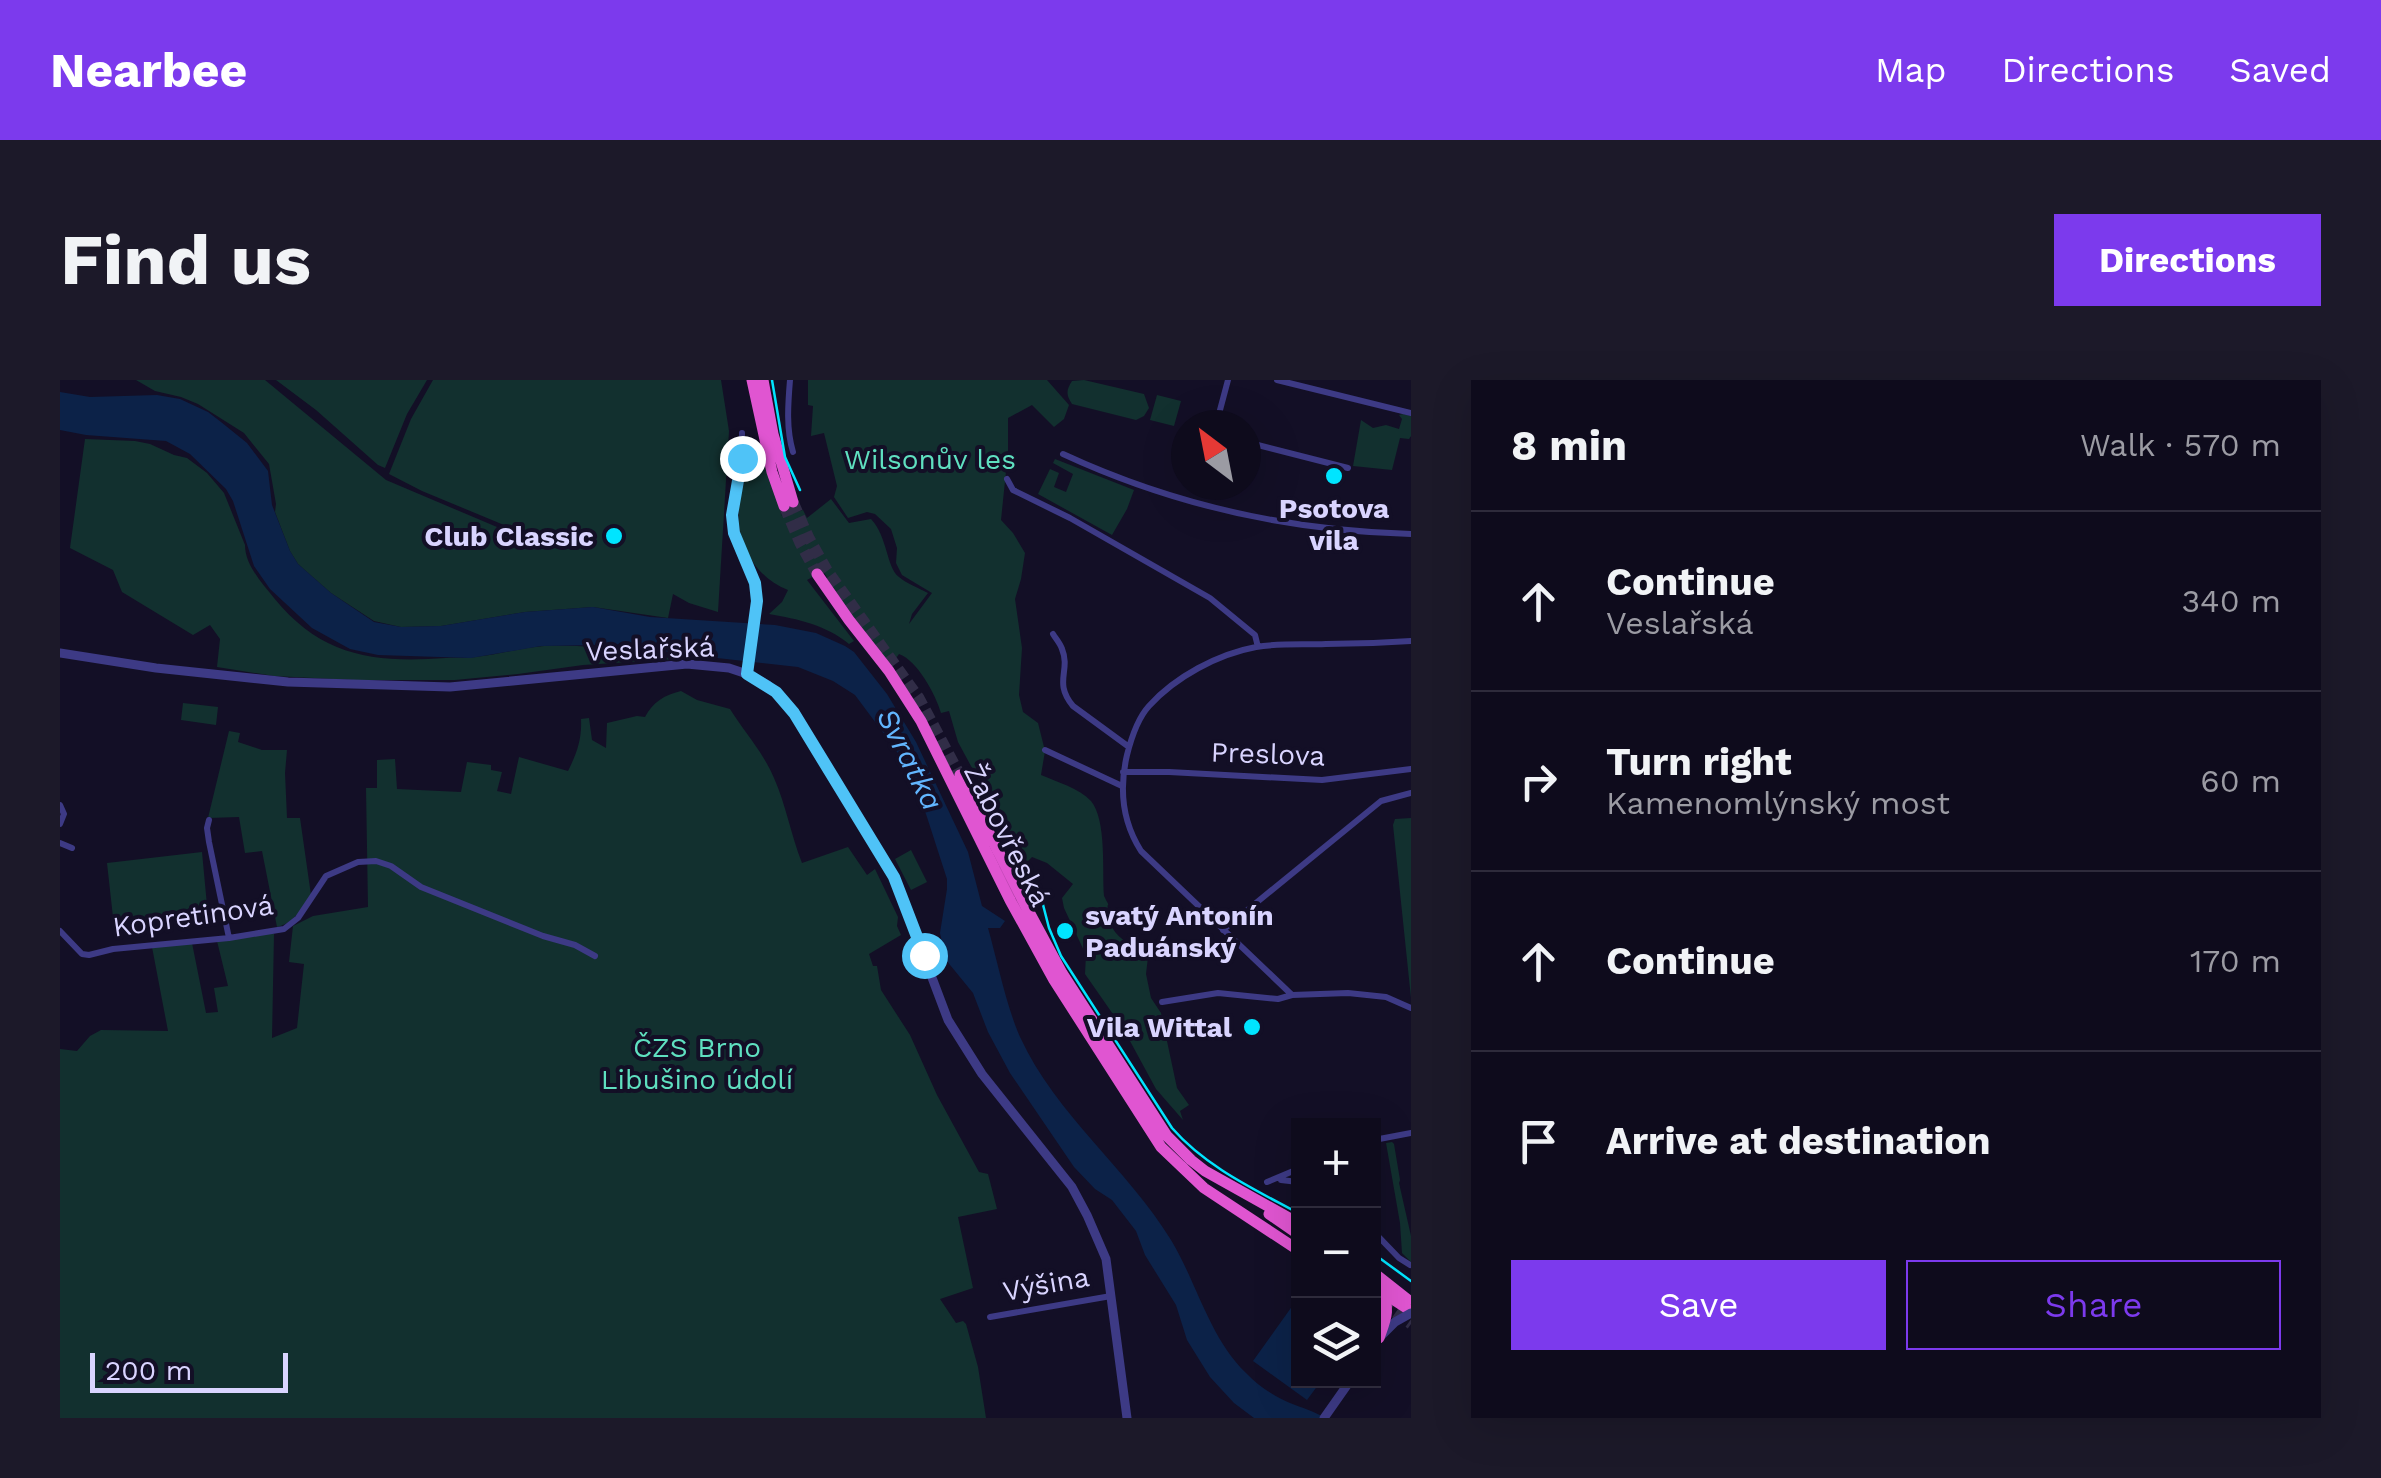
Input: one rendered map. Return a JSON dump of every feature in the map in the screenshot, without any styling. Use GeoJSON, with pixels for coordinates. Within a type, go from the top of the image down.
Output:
{"type":"FeatureCollection","features":[{"type":"Feature","properties":{"kind":"highway"},"geometry":{"type":"LineString","coordinates":[[752,380],[768,455],[788,504],[763,380]]}},
{"type":"Feature","properties":{"kind":"highway","name":"Žabovřeská"},"geometry":{"type":"LineString","coordinates":[[817,574],[930,737],[1054,980],[1147,1127],[1169,1156],[1223,1202],[1291,1246]]}},
{"type":"Feature","properties":{"kind":"highway","name":"Žabovřeská"},"geometry":{"type":"LineString","coordinates":[[960,775],[1043,938],[1176,1146],[1222,1182],[1291,1219]]}},
{"type":"Feature","properties":{"kind":"highway"},"geometry":{"type":"LineString","coordinates":[[1169,1156],[1201,1180],[1291,1234]]}},
{"type":"Feature","properties":{"kind":"highway"},"geometry":{"type":"LineString","coordinates":[[1222,1182],[1291,1233]]}},
{"type":"Feature","properties":{"kind":"highway"},"geometry":{"type":"LineString","coordinates":[[1381,1280],[1410,1308]]}},
{"type":"Feature","properties":{"kind":"highway"},"geometry":{"type":"LineString","coordinates":[[1381,1297],[1410,1308]]}},
{"type":"Feature","properties":{"kind":"highway"},"geometry":{"type":"LineString","coordinates":[[1381,1297],[1386,1300],[1387,1310],[1381,1327]]}},
{"type":"Feature","properties":{"kind":"street"},"geometry":{"type":"LineString","coordinates":[[790,380],[789,437],[794,452]]}},
{"type":"Feature","properties":{"kind":"street"},"geometry":{"type":"LineString","coordinates":[[1220,410],[1228,380]]}},
{"type":"Feature","properties":{"kind":"street"},"geometry":{"type":"LineString","coordinates":[[1277,380],[1411,412]]}},
{"type":"Feature","properties":{"kind":"street"},"geometry":{"type":"LineString","coordinates":[[742,433],[742,458],[732,515],[734,533],[755,583],[757,601],[748,668]]}},
{"type":"Feature","properties":{"kind":"street"},"geometry":{"type":"LineString","coordinates":[[1261,446],[1348,468]]}},
{"type":"Feature","properties":{"kind":"street"},"geometry":{"type":"LineString","coordinates":[[1063,454],[1137,485],[1235,514],[1328,528],[1411,534]]}},
{"type":"Feature","properties":{"kind":"street"},"geometry":{"type":"LineString","coordinates":[[1007,479],[1013,490],[1210,598],[1255,635],[1258,647]]}},
{"type":"Feature","properties":{"kind":"street"},"geometry":{"type":"LineString","coordinates":[[1053,634],[1064,651],[1062,685],[1068,700],[1129,747]]}},
{"type":"Feature","properties":{"kind":"street"},"geometry":{"type":"LineString","coordinates":[[1292,995],[1141,851],[1126,819],[1122,786],[1129,747],[1145,710],[1170,688],[1219,658],[1258,647],[1411,641]]}},
{"type":"Feature","properties":{"kind":"street","name":"Veslařská"},"geometry":{"type":"LineString","coordinates":[[60,653],[288,682],[450,687],[687,664],[748,668],[789,706],[884,859],[904,900],[948,1020],[982,1074],[1072,1187],[1106,1259],[1127,1418]]}},
{"type":"Feature","properties":{"kind":"street"},"geometry":{"type":"LineString","coordinates":[[1045,750],[1122,786]]}},
{"type":"Feature","properties":{"kind":"street","name":"Preslova"},"geometry":{"type":"LineString","coordinates":[[1123,772],[1322,780],[1411,769]]}},
{"type":"Feature","properties":{"kind":"street"},"geometry":{"type":"LineString","coordinates":[[1224,930],[1381,801],[1411,793]]}},
{"type":"Feature","properties":{"kind":"street"},"geometry":{"type":"LineString","coordinates":[[60,824],[64,814],[61,809]]}},
{"type":"Feature","properties":{"kind":"street"},"geometry":{"type":"LineString","coordinates":[[209,820],[207,828],[229,938]]}},
{"type":"Feature","properties":{"kind":"street"},"geometry":{"type":"LineString","coordinates":[[60,843],[72,848]]}},
{"type":"Feature","properties":{"kind":"street","name":"Kopretinová"},"geometry":{"type":"LineString","coordinates":[[60,931],[82,954],[90,955],[284,929],[298,918],[326,876],[358,862],[376,861],[391,866],[420,886],[575,945],[594,956]]}},
{"type":"Feature","properties":{"kind":"street"},"geometry":{"type":"LineString","coordinates":[[1162,1002],[1218,993],[1278,999],[1292,995],[1369,994],[1411,1008]]}},
{"type":"Feature","properties":{"kind":"street"},"geometry":{"type":"LineString","coordinates":[[1381,1139],[1411,1133]]}},
{"type":"Feature","properties":{"kind":"street"},"geometry":{"type":"LineString","coordinates":[[1291,1172],[1271,1180],[1291,1181]]}},
{"type":"Feature","properties":{"kind":"street"},"geometry":{"type":"LineString","coordinates":[[1381,1239],[1410,1265]]}},
{"type":"Feature","properties":{"kind":"street","name":"Výšina"},"geometry":{"type":"LineString","coordinates":[[990,1317],[1110,1296]]}},
{"type":"Feature","properties":{"kind":"street"},"geometry":{"type":"LineString","coordinates":[[1381,1337],[1410,1308]]}},
{"type":"Feature","properties":{"kind":"street"},"geometry":{"type":"LineString","coordinates":[[1324,1418],[1345,1388]]}},
{"type":"Feature","properties":{"kind":"green space"},"geometry":{"type":"Polygon","coordinates":[[[136,380],[265,380],[386,480],[544,547],[545,542],[389,474],[411,419],[433,380],[721,380],[729,431],[718,612],[673,594],[668,618],[593,607],[525,612],[441,626],[401,627],[374,621],[331,593],[298,564],[275,512],[269,464],[244,433],[198,404],[155,391],[136,380]]]}},
{"type":"Feature","properties":{"kind":"green space"},"geometry":{"type":"Polygon","coordinates":[[[276,380],[427,380],[407,414],[385,468],[276,380]]]}},
{"type":"Feature","properties":{"kind":"green space","name":"Wilsonův les"},"geometry":{"type":"Polygon","coordinates":[[[808,380],[1047,380],[1069,405],[1064,419],[1054,427],[1032,405],[1008,418],[1001,520],[1025,553],[1015,599],[1022,648],[1019,695],[1023,712],[1038,723],[1045,751],[1041,775],[1080,792],[1096,810],[1102,833],[1104,896],[1109,920],[1117,934],[1136,947],[1139,945],[1148,957],[1146,974],[1151,998],[1161,1013],[1177,1088],[1189,1105],[1180,1111],[1183,1120],[1156,1089],[1124,1030],[1085,974],[1086,955],[1062,898],[1073,884],[1047,863],[1032,857],[1024,865],[1017,850],[1019,844],[1005,829],[958,742],[949,711],[941,713],[919,671],[899,654],[891,665],[823,571],[807,580],[854,641],[849,644],[821,627],[769,614],[788,590],[775,584],[755,565],[739,527],[748,445],[759,443],[782,516],[803,510],[807,518],[831,499],[849,523],[871,519],[895,572],[928,593],[909,624],[932,593],[902,575],[896,563],[897,548],[891,529],[875,514],[867,512],[848,518],[834,497],[837,486],[824,433],[811,436],[813,406],[808,405],[808,380]]]}},
{"type":"Feature","properties":{"kind":"green space"},"geometry":{"type":"Polygon","coordinates":[[[1084,380],[1144,394],[1149,408],[1136,420],[1072,404],[1070,384],[1084,380]]]}},
{"type":"Feature","properties":{"kind":"green space"},"geometry":{"type":"Polygon","coordinates":[[[1157,395],[1181,401],[1178,410],[1171,410],[1171,425],[1150,420],[1157,395]]]}},
{"type":"Feature","properties":{"kind":"green space"},"geometry":{"type":"Polygon","coordinates":[[[1399,415],[1411,416],[1411,436],[1400,438],[1392,470],[1353,466],[1361,420],[1373,428],[1386,425],[1399,429],[1399,415]]]}},
{"type":"Feature","properties":{"kind":"green space"},"geometry":{"type":"Polygon","coordinates":[[[85,439],[150,444],[187,458],[207,473],[224,493],[248,560],[264,586],[311,633],[351,652],[396,659],[472,658],[564,646],[705,657],[583,665],[455,680],[274,676],[217,667],[220,639],[210,625],[193,635],[122,592],[113,570],[70,548],[85,439]]]}},
{"type":"Feature","properties":{"kind":"green space"},"geometry":{"type":"Polygon","coordinates":[[[1055,459],[1134,490],[1112,535],[1038,494],[1050,469],[1059,473],[1054,487],[1066,492],[1073,474],[1053,463],[1055,459]]]}},
{"type":"Feature","properties":{"kind":"green space","name":"ČZS Brno Libušino údolí"},"geometry":{"type":"Polygon","coordinates":[[[681,691],[730,709],[774,778],[802,863],[848,847],[867,875],[875,869],[898,917],[901,935],[869,954],[873,966],[877,966],[881,990],[910,1035],[979,1172],[988,1174],[997,1209],[958,1217],[973,1288],[940,1299],[956,1323],[966,1324],[986,1418],[60,1418],[60,1049],[77,1051],[101,1030],[168,1031],[152,947],[192,943],[206,1013],[218,1012],[214,988],[228,986],[217,941],[261,933],[274,934],[272,1038],[297,1028],[304,964],[289,962],[293,926],[313,916],[368,907],[366,788],[377,788],[377,760],[395,759],[397,789],[461,792],[467,762],[491,765],[491,770],[502,772],[497,791],[511,794],[519,757],[568,771],[578,746],[581,719],[589,718],[592,740],[606,748],[607,723],[645,717],[660,700],[681,691]]]}},
{"type":"Feature","properties":{"kind":"green space"},"geometry":{"type":"Polygon","coordinates":[[[183,703],[218,707],[216,725],[181,720],[183,703]]]}},
{"type":"Feature","properties":{"kind":"green space"},"geometry":{"type":"Polygon","coordinates":[[[229,731],[240,733],[238,742],[262,750],[287,750],[287,818],[300,818],[311,895],[293,919],[277,927],[262,851],[245,853],[239,817],[208,818],[229,731]]]}},
{"type":"Feature","properties":{"kind":"green space"},"geometry":{"type":"Polygon","coordinates":[[[1411,818],[1411,998],[1393,825],[1395,819],[1411,818]]]}},
{"type":"Feature","properties":{"kind":"green space"},"geometry":{"type":"Polygon","coordinates":[[[911,850],[927,882],[911,890],[895,859],[911,850]]]}},
{"type":"Feature","properties":{"kind":"green space"},"geometry":{"type":"Polygon","coordinates":[[[202,852],[208,916],[114,926],[107,863],[202,852]]]}},
{"type":"Feature","properties":{"kind":"green space"},"geometry":{"type":"Polygon","coordinates":[[[1392,1142],[1411,1236],[1411,1262],[1402,1253],[1386,1143],[1392,1142]]]}},
{"type":"Feature","properties":{"kind":"water","name":"Svratka"},"geometry":{"type":"Polygon","coordinates":[[[60,392],[90,397],[157,395],[180,399],[208,412],[247,443],[268,471],[272,505],[298,564],[331,593],[374,622],[401,627],[441,626],[525,612],[593,607],[650,617],[775,625],[816,633],[854,652],[887,694],[916,742],[968,852],[982,906],[1005,921],[1000,928],[988,928],[1011,1012],[1035,1065],[1171,1240],[1233,1359],[1266,1390],[1325,1418],[1254,1418],[1210,1377],[1187,1340],[1176,1305],[1145,1255],[1136,1231],[1112,1200],[1074,1167],[1010,1073],[973,993],[946,960],[940,933],[947,879],[926,814],[896,750],[855,695],[798,667],[601,645],[541,646],[471,658],[378,655],[350,649],[312,628],[270,589],[254,566],[226,489],[190,454],[166,441],[60,430],[60,392]]]}},
{"type":"Feature","properties":{"kind":"water"},"geometry":{"type":"Polygon","coordinates":[[[1291,1308],[1291,1388],[1316,1388],[1307,1400],[1253,1361],[1291,1308]]]}},
{"type":"Feature","properties":{"kind":"tunnel"},"geometry":{"type":"LineString","coordinates":[[793,502],[827,570],[919,698],[960,775]]}},
{"type":"Feature","properties":{"kind":"tunnel"},"geometry":{"type":"LineString","coordinates":[[784,506],[817,574]]}},
{"type":"Feature","properties":{"kind":"tunnel"},"geometry":{"type":"LineString","coordinates":[[1382,1303],[1411,1324]]}},
{"type":"Feature","properties":{"kind":"tram line"},"geometry":{"type":"LineString","coordinates":[[772,380],[785,457],[800,490]]}},
{"type":"Feature","properties":{"kind":"tram line"},"geometry":{"type":"LineString","coordinates":[[1040,893],[1061,956],[1172,1128],[1215,1166],[1291,1209]]}},
{"type":"Feature","properties":{"kind":"tram line"},"geometry":{"type":"LineString","coordinates":[[1381,1259],[1411,1281]]}},
{"type":"Feature","properties":{"kind":"place","name":"Psotova vila"},"geometry":{"type":"Point","coordinates":[1334,476]}},
{"type":"Feature","properties":{"kind":"place","name":"Club Classic"},"geometry":{"type":"Point","coordinates":[614,536]}},
{"type":"Feature","properties":{"kind":"place","name":"svatý Antonín Paduánský"},"geometry":{"type":"Point","coordinates":[1065,931]}},
{"type":"Feature","properties":{"kind":"place","name":"Vila Wittal"},"geometry":{"type":"Point","coordinates":[1252,1027]}},
{"type":"Feature","properties":{"kind":"route"},"geometry":{"type":"LineString","coordinates":[[742,458],[732,515],[734,533],[755,583],[757,601],[747,674],[768,685],[794,713],[894,877],[924,955]]}}]}
